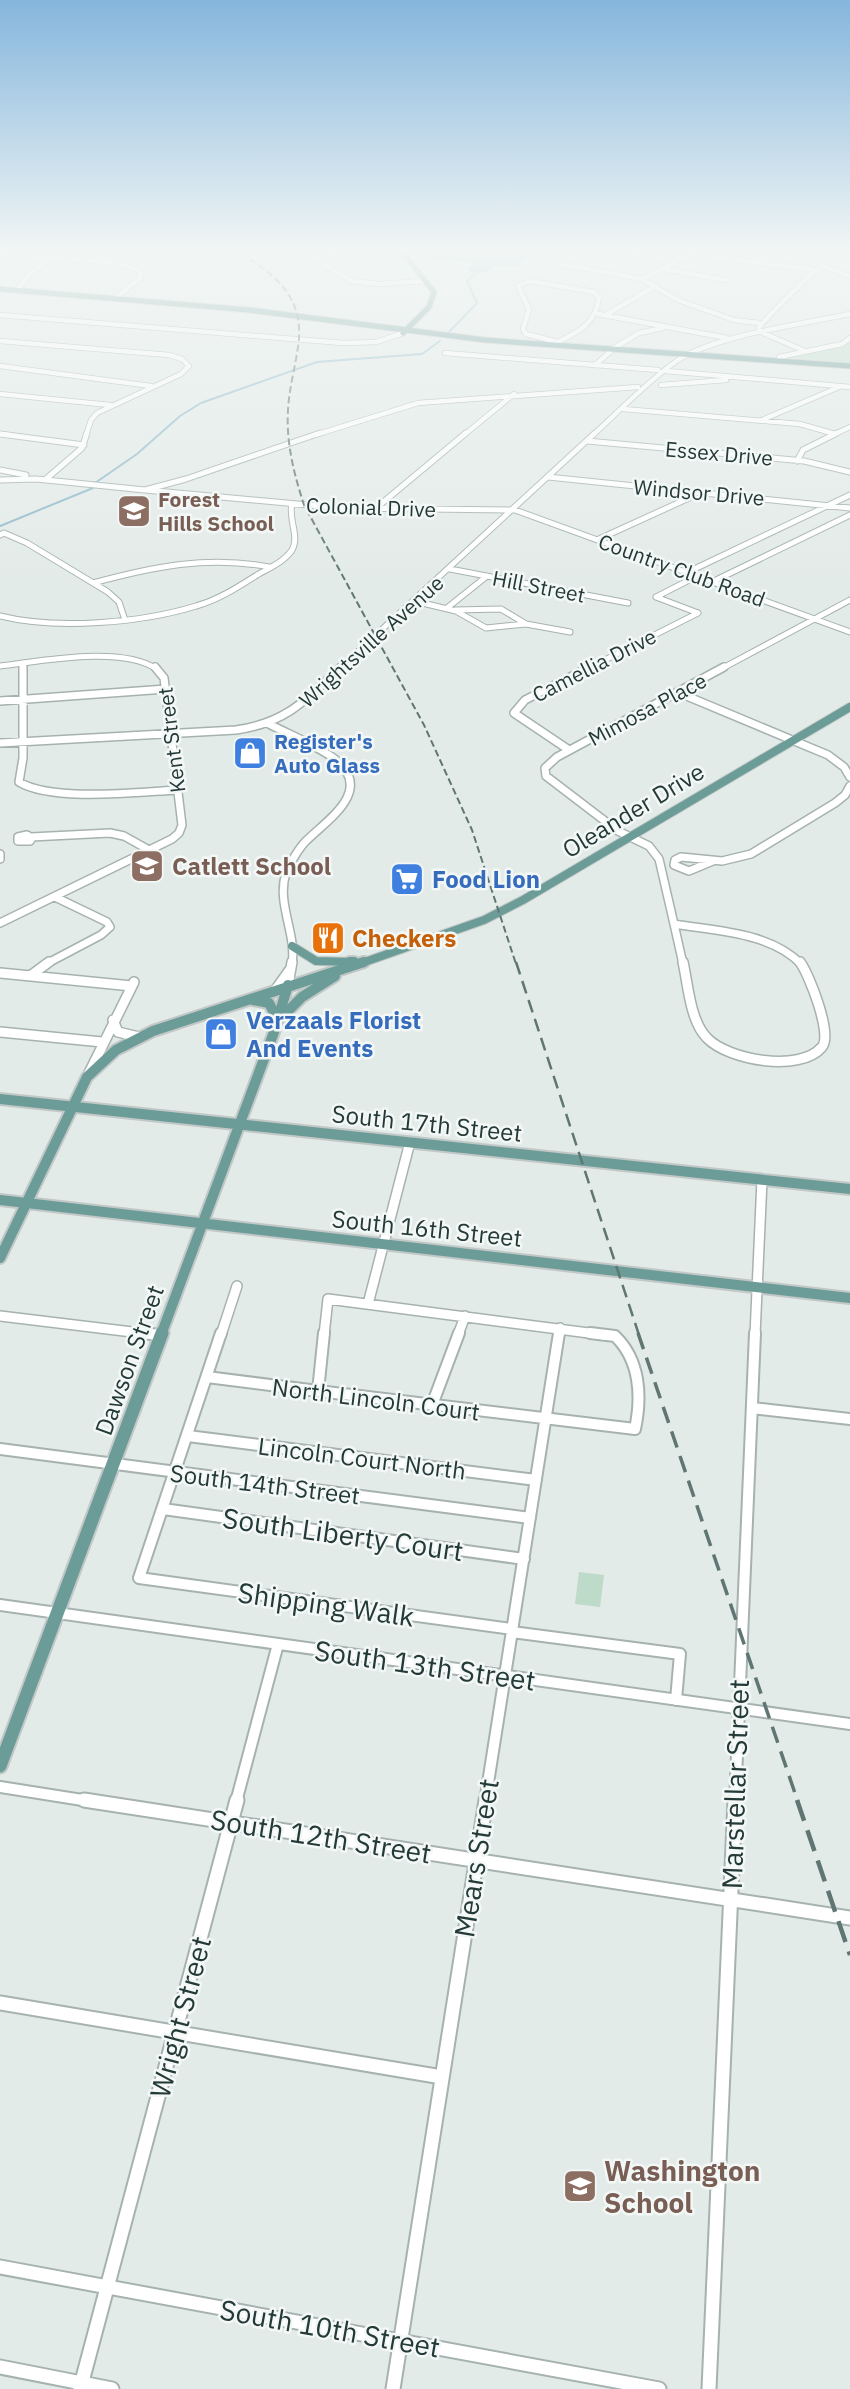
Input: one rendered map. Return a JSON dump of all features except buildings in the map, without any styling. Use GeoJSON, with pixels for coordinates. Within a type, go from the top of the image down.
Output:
{"type":"FeatureCollection","features":[{"type":"Feature","properties":{"kind":"main road"},"geometry":{"type":"LineString","coordinates":[[754,359],[850,367]]}},
{"type":"Feature","properties":{"kind":"main road","name":"Oleander Drive"},"geometry":{"type":"LineString","coordinates":[[87,1077],[116,1050],[139,1037],[484,920],[523,900],[850,707]]}},
{"type":"Feature","properties":{"kind":"main road"},"geometry":{"type":"LineString","coordinates":[[292,946],[316,961],[364,962]]}},
{"type":"Feature","properties":{"kind":"main road"},"geometry":{"type":"LineString","coordinates":[[278,1022],[289,1007],[346,969]]}},
{"type":"Feature","properties":{"kind":"main road","name":"Dawson Street"},"geometry":{"type":"LineString","coordinates":[[0,1766],[278,1022],[288,985]]}},
{"type":"Feature","properties":{"kind":"main road"},"geometry":{"type":"LineString","coordinates":[[243,1001],[264,1000],[270,1003],[278,1022]]}},
{"type":"Feature","properties":{"kind":"main road"},"geometry":{"type":"LineString","coordinates":[[0,1258],[87,1077]]}},
{"type":"Feature","properties":{"kind":"main road","name":"South 17th Street"},"geometry":{"type":"LineString","coordinates":[[0,1099],[850,1189]]}},
{"type":"Feature","properties":{"kind":"main road","name":"South 16th Street"},"geometry":{"type":"LineString","coordinates":[[0,1200],[850,1298]]}},
{"type":"Feature","properties":{"kind":"street"},"geometry":{"type":"LineString","coordinates":[[0,480],[47,480],[84,445],[93,416],[110,405],[185,372],[188,363],[180,359]]}},
{"type":"Feature","properties":{"kind":"street"},"geometry":{"type":"LineString","coordinates":[[533,359],[658,370]]}},
{"type":"Feature","properties":{"kind":"street"},"geometry":{"type":"LineString","coordinates":[[595,365],[601,359]]}},
{"type":"Feature","properties":{"kind":"street","name":"Wrightsville Avenue"},"geometry":{"type":"LineString","coordinates":[[605,424],[638,387],[672,359]]}},
{"type":"Feature","properties":{"kind":"street","name":"Wrightsville Avenue"},"geometry":{"type":"LineString","coordinates":[[0,743],[236,730],[269,724],[297,708],[678,359]]}},
{"type":"Feature","properties":{"kind":"street"},"geometry":{"type":"LineString","coordinates":[[0,366],[153,386]]}},
{"type":"Feature","properties":{"kind":"street"},"geometry":{"type":"LineString","coordinates":[[666,371],[850,387]]}},
{"type":"Feature","properties":{"kind":"street"},"geometry":{"type":"LineString","coordinates":[[661,385],[731,380],[736,377]]}},
{"type":"Feature","properties":{"kind":"street"},"geometry":{"type":"LineString","coordinates":[[760,421],[841,386]]}},
{"type":"Feature","properties":{"kind":"street"},"geometry":{"type":"LineString","coordinates":[[145,490],[397,408],[449,399],[638,387]]}},
{"type":"Feature","properties":{"kind":"street"},"geometry":{"type":"LineString","coordinates":[[0,394],[110,405]]}},
{"type":"Feature","properties":{"kind":"street"},"geometry":{"type":"LineString","coordinates":[[375,509],[514,394]]}},
{"type":"Feature","properties":{"kind":"street"},"geometry":{"type":"LineString","coordinates":[[623,409],[804,425],[835,434]]}},
{"type":"Feature","properties":{"kind":"street"},"geometry":{"type":"LineString","coordinates":[[797,461],[803,450],[850,428]]}},
{"type":"Feature","properties":{"kind":"street"},"geometry":{"type":"LineString","coordinates":[[0,434],[84,445]]}},
{"type":"Feature","properties":{"kind":"street","name":"Essex Drive"},"geometry":{"type":"LineString","coordinates":[[587,441],[797,461],[827,465],[850,472]]}},
{"type":"Feature","properties":{"kind":"street"},"geometry":{"type":"LineString","coordinates":[[0,470],[47,480]]}},
{"type":"Feature","properties":{"kind":"street","name":"Windsor Drive"},"geometry":{"type":"LineString","coordinates":[[548,477],[850,508]]}},
{"type":"Feature","properties":{"kind":"street","name":"Colonial Drive"},"geometry":{"type":"LineString","coordinates":[[47,480],[292,504],[375,509],[514,509]]}},
{"type":"Feature","properties":{"kind":"street"},"geometry":{"type":"LineString","coordinates":[[598,539],[690,498],[697,491]]}},
{"type":"Feature","properties":{"kind":"street"},"geometry":{"type":"LineString","coordinates":[[688,572],[850,495]]}},
{"type":"Feature","properties":{"kind":"street"},"geometry":{"type":"LineString","coordinates":[[0,616],[34,622],[168,613],[197,606],[289,555],[295,546],[289,513],[292,504]]}},
{"type":"Feature","properties":{"kind":"street","name":"Country Club Road"},"geometry":{"type":"LineString","coordinates":[[514,509],[850,632]]}},
{"type":"Feature","properties":{"kind":"street"},"geometry":{"type":"LineString","coordinates":[[714,581],[848,517]]}},
{"type":"Feature","properties":{"kind":"street"},"geometry":{"type":"LineString","coordinates":[[2,534],[27,543],[93,583],[119,602],[124,617]]}},
{"type":"Feature","properties":{"kind":"street"},"geometry":{"type":"LineString","coordinates":[[93,583],[199,559],[236,560],[269,567]]}},
{"type":"Feature","properties":{"kind":"street","name":"Hill Street"},"geometry":{"type":"LineString","coordinates":[[450,569],[628,603]]}},
{"type":"Feature","properties":{"kind":"street"},"geometry":{"type":"LineString","coordinates":[[447,608],[487,576]]}},
{"type":"Feature","properties":{"kind":"street","name":"Camellia Drive"},"geometry":{"type":"LineString","coordinates":[[569,750],[519,718],[514,710],[525,700],[698,612],[656,597],[697,576]]}},
{"type":"Feature","properties":{"kind":"street","name":"Mimosa Place"},"geometry":{"type":"LineString","coordinates":[[630,836],[618,831],[546,775],[549,762],[850,600]]}},
{"type":"Feature","properties":{"kind":"street"},"geometry":{"type":"LineString","coordinates":[[414,601],[447,608],[501,609],[526,624]]}},
{"type":"Feature","properties":{"kind":"street"},"geometry":{"type":"LineString","coordinates":[[447,608],[484,627],[526,624],[570,632]]}},
{"type":"Feature","properties":{"kind":"street","name":"Kent Street"},"geometry":{"type":"LineString","coordinates":[[23,664],[113,658],[148,662],[162,671],[182,825],[177,836],[149,850]]}},
{"type":"Feature","properties":{"kind":"street"},"geometry":{"type":"LineString","coordinates":[[0,666],[23,664],[23,740],[19,782],[23,788],[91,793],[177,790]]}},
{"type":"Feature","properties":{"kind":"street"},"geometry":{"type":"LineString","coordinates":[[0,701],[166,689]]}},
{"type":"Feature","properties":{"kind":"street"},"geometry":{"type":"LineString","coordinates":[[677,692],[835,759],[844,766],[850,778]]}},
{"type":"Feature","properties":{"kind":"street","name":"Dawson Street"},"geometry":{"type":"LineString","coordinates":[[269,724],[335,760],[348,775],[350,787],[344,806],[304,844],[286,873],[283,901],[293,957],[288,985]]}},
{"type":"Feature","properties":{"kind":"street"},"geometry":{"type":"LineString","coordinates":[[713,861],[692,872],[681,870],[674,865],[675,860],[685,856],[713,861],[736,859],[758,851],[842,798],[850,786]]}},
{"type":"Feature","properties":{"kind":"street"},"geometry":{"type":"LineString","coordinates":[[31,837],[110,833],[124,836],[149,850]]}},
{"type":"Feature","properties":{"kind":"street"},"geometry":{"type":"LineString","coordinates":[[630,836],[649,846],[657,854],[698,1025],[701,1034],[712,1045],[743,1056],[787,1061],[806,1059],[823,1047],[826,1033],[813,991],[804,967],[793,956],[771,945],[674,924]]}},
{"type":"Feature","properties":{"kind":"street"},"geometry":{"type":"LineString","coordinates":[[0,923],[149,850]]}},
{"type":"Feature","properties":{"kind":"street"},"geometry":{"type":"LineString","coordinates":[[30,976],[39,967],[109,929],[109,923],[55,897]]}},
{"type":"Feature","properties":{"kind":"street","name":"Dawson Street"},"geometry":{"type":"LineString","coordinates":[[276,989],[290,968]]}},
{"type":"Feature","properties":{"kind":"street"},"geometry":{"type":"LineString","coordinates":[[0,973],[133,983],[87,1077]]}},
{"type":"Feature","properties":{"kind":"street"},"geometry":{"type":"LineString","coordinates":[[113,1020],[118,1032],[139,1037]]}},
{"type":"Feature","properties":{"kind":"street"},"geometry":{"type":"LineString","coordinates":[[0,1032],[102,1042]]}},
{"type":"Feature","properties":{"kind":"street"},"geometry":{"type":"LineString","coordinates":[[368,1304],[410,1142]]}},
{"type":"Feature","properties":{"kind":"street","name":"Marstellar Street"},"geometry":{"type":"LineString","coordinates":[[709,2389],[762,1180]]}},
{"type":"Feature","properties":{"kind":"street"},"geometry":{"type":"LineString","coordinates":[[163,1509],[237,1286]]}},
{"type":"Feature","properties":{"kind":"street"},"geometry":{"type":"LineString","coordinates":[[318,1392],[328,1299],[560,1328]]}},
{"type":"Feature","properties":{"kind":"street"},"geometry":{"type":"LineString","coordinates":[[432,1405],[465,1316]]}},
{"type":"Feature","properties":{"kind":"street"},"geometry":{"type":"LineString","coordinates":[[0,1317],[160,1335]]}},
{"type":"Feature","properties":{"kind":"street","name":"North Lincoln Court"},"geometry":{"type":"LineString","coordinates":[[207,1377],[635,1429],[638,1384],[635,1369],[620,1339],[609,1333],[560,1328]]}},
{"type":"Feature","properties":{"kind":"street","name":"Mears Street"},"geometry":{"type":"LineString","coordinates":[[393,2389],[560,1328]]}},
{"type":"Feature","properties":{"kind":"street"},"geometry":{"type":"LineString","coordinates":[[752,1408],[850,1419]]}},
{"type":"Feature","properties":{"kind":"street","name":"Lincoln Court North"},"geometry":{"type":"LineString","coordinates":[[188,1436],[536,1480]]}},
{"type":"Feature","properties":{"kind":"street","name":"South 14th Street"},"geometry":{"type":"LineString","coordinates":[[0,1449],[530,1518]]}},
{"type":"Feature","properties":{"kind":"street","name":"South Liberty Court"},"geometry":{"type":"LineString","coordinates":[[163,1509],[524,1559]]}},
{"type":"Feature","properties":{"kind":"street","name":"Shipping Walk"},"geometry":{"type":"LineString","coordinates":[[163,1509],[139,1578],[680,1654],[676,1700]]}},
{"type":"Feature","properties":{"kind":"street","name":"South 13th Street"},"geometry":{"type":"LineString","coordinates":[[0,1605],[850,1724]]}},
{"type":"Feature","properties":{"kind":"street","name":"Wright Street"},"geometry":{"type":"LineString","coordinates":[[80,2386],[278,1644]]}},
{"type":"Feature","properties":{"kind":"street","name":"South 12th Street"},"geometry":{"type":"LineString","coordinates":[[0,1787],[850,1918]]}},
{"type":"Feature","properties":{"kind":"street"},"geometry":{"type":"LineString","coordinates":[[0,2003],[442,2077]]}},
{"type":"Feature","properties":{"kind":"street","name":"South 10th Street"},"geometry":{"type":"LineString","coordinates":[[0,2267],[659,2389]]}},
{"type":"Feature","properties":{"kind":"street"},"geometry":{"type":"LineString","coordinates":[[0,2367],[80,2386],[112,2389]]}},
{"type":"Feature","properties":{"kind":"green space"},"geometry":{"type":"Polygon","coordinates":[[[811,359],[850,359],[850,363],[811,359]]]}},
{"type":"Feature","properties":{"kind":"green space"},"geometry":{"type":"Polygon","coordinates":[[[579,1572],[604,1575],[600,1607],[575,1604],[579,1572]]]}},
{"type":"Feature","properties":{"kind":"waterway"},"geometry":{"type":"LineString","coordinates":[[95,483],[137,454],[180,416],[201,403],[317,362],[350,359]]}},
{"type":"Feature","properties":{"kind":"waterway"},"geometry":{"type":"LineString","coordinates":[[0,526],[93,488]]}},
{"type":"Feature","properties":{"kind":"railway"},"geometry":{"type":"LineString","coordinates":[[296,359],[290,394],[288,434],[304,505],[424,725],[472,830],[516,964]]}},
{"type":"Feature","properties":{"kind":"railway"},"geometry":{"type":"LineString","coordinates":[[516,962],[639,1335]]}},
{"type":"Feature","properties":{"kind":"railway"},"geometry":{"type":"LineString","coordinates":[[638,1333],[798,1802]]}},
{"type":"Feature","properties":{"kind":"railway"},"geometry":{"type":"LineString","coordinates":[[797,1800],[850,1955]]}},
{"type":"Feature","properties":{"kind":"place","name":"Forest Hills School"},"geometry":{"type":"Point","coordinates":[134,511]}},
{"type":"Feature","properties":{"kind":"place","name":"Register's Auto Glass"},"geometry":{"type":"Point","coordinates":[250,753]}},
{"type":"Feature","properties":{"kind":"place","name":"Catlett School"},"geometry":{"type":"Point","coordinates":[147,866]}},
{"type":"Feature","properties":{"kind":"place","name":"Food Lion"},"geometry":{"type":"Point","coordinates":[407,879]}},
{"type":"Feature","properties":{"kind":"place","name":"Checkers"},"geometry":{"type":"Point","coordinates":[328,938]}},
{"type":"Feature","properties":{"kind":"place","name":"Verzaals Florist And Events"},"geometry":{"type":"Point","coordinates":[221,1034]}},
{"type":"Feature","properties":{"kind":"place","name":"Washington School"},"geometry":{"type":"Point","coordinates":[580,2186]}}]}
